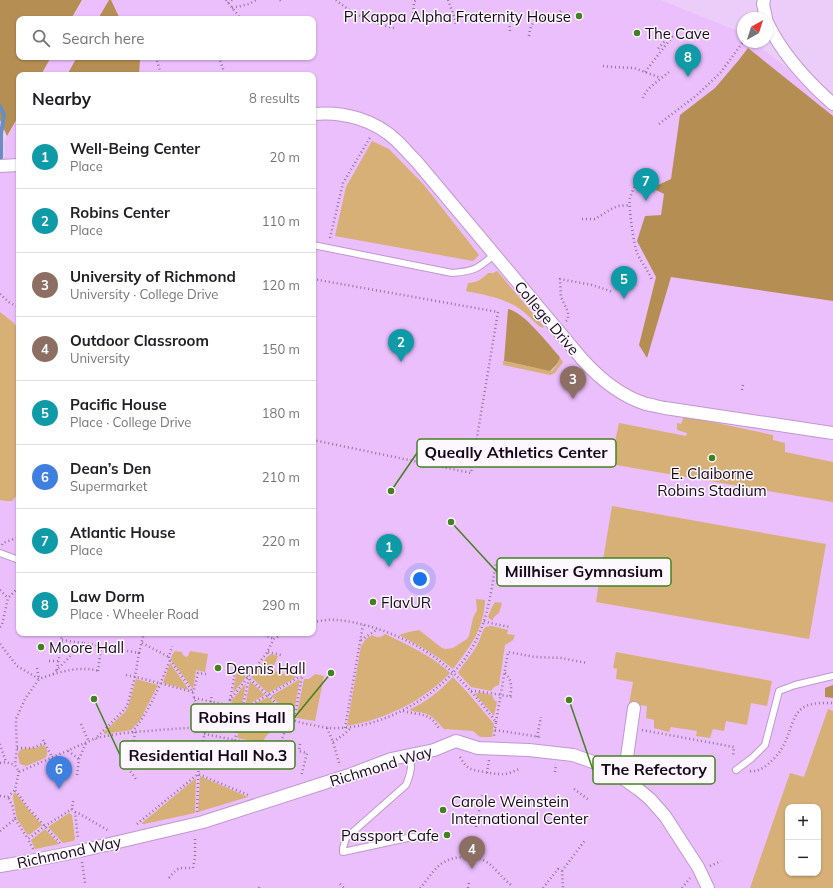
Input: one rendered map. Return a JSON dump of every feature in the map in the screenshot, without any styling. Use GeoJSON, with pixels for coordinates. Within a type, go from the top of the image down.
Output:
{"type":"FeatureCollection","features":[{"type":"Feature","properties":{"kind":"street"},"geometry":{"type":"LineString","coordinates":[[764,0],[765,12]]}},
{"type":"Feature","properties":{"kind":"street"},"geometry":{"type":"LineString","coordinates":[[773,34],[783,50],[804,77],[833,104]]}},
{"type":"Feature","properties":{"kind":"street","name":"College Drive"},"geometry":{"type":"LineString","coordinates":[[316,114],[336,114],[361,119],[373,125],[398,142],[417,162],[593,372],[614,388],[645,403],[665,408],[833,433]]}},
{"type":"Feature","properties":{"kind":"street"},"geometry":{"type":"LineString","coordinates":[[0,166],[16,165]]}},
{"type":"Feature","properties":{"kind":"street"},"geometry":{"type":"LineString","coordinates":[[618,775],[626,757],[634,708]]}},
{"type":"Feature","properties":{"kind":"street","name":"Richmond Way"},"geometry":{"type":"LineString","coordinates":[[0,866],[80,851],[203,822],[349,775],[391,759],[434,750],[456,741],[478,748],[529,750],[573,755],[593,762],[618,775],[638,788],[665,816],[698,867],[708,888]]}},
{"type":"Feature","properties":{"kind":"lane"},"geometry":{"type":"LineString","coordinates":[[316,246],[452,273],[472,271],[494,255]]}},
{"type":"Feature","properties":{"kind":"lane"},"geometry":{"type":"LineString","coordinates":[[0,554],[16,559]]}},
{"type":"Feature","properties":{"kind":"lane"},"geometry":{"type":"LineString","coordinates":[[736,770],[752,758],[765,745],[779,692],[795,685],[833,676]]}},
{"type":"Feature","properties":{"kind":"lane"},"geometry":{"type":"LineString","coordinates":[[410,755],[411,774],[406,785],[346,838],[343,852],[412,837],[429,839]]}},
{"type":"Feature","properties":{"kind":"path"},"geometry":{"type":"LineString","coordinates":[[226,0],[239,16]]}},
{"type":"Feature","properties":{"kind":"path"},"geometry":{"type":"LineString","coordinates":[[228,3],[232,0]]}},
{"type":"Feature","properties":{"kind":"path"},"geometry":{"type":"LineString","coordinates":[[232,8],[249,4],[256,0]]}},
{"type":"Feature","properties":{"kind":"path"},"geometry":{"type":"LineString","coordinates":[[336,0],[358,15],[383,26],[394,28]]}},
{"type":"Feature","properties":{"kind":"path"},"geometry":{"type":"LineString","coordinates":[[413,21],[414,2],[416,0]]}},
{"type":"Feature","properties":{"kind":"path"},"geometry":{"type":"LineString","coordinates":[[448,0],[456,26]]}},
{"type":"Feature","properties":{"kind":"path"},"geometry":{"type":"LineString","coordinates":[[529,36],[531,25],[535,20],[555,16],[562,10]]}},
{"type":"Feature","properties":{"kind":"path"},"geometry":{"type":"LineString","coordinates":[[509,14],[510,33]]}},
{"type":"Feature","properties":{"kind":"path"},"geometry":{"type":"LineString","coordinates":[[645,72],[672,37],[670,34],[657,50]]}},
{"type":"Feature","properties":{"kind":"path"},"geometry":{"type":"LineString","coordinates":[[659,124],[697,95],[722,72],[739,48]]}},
{"type":"Feature","properties":{"kind":"path"},"geometry":{"type":"LineString","coordinates":[[157,60],[160,71]]}},
{"type":"Feature","properties":{"kind":"path"},"geometry":{"type":"LineString","coordinates":[[220,60],[224,72]]}},
{"type":"Feature","properties":{"kind":"path"},"geometry":{"type":"LineString","coordinates":[[603,66],[634,68],[661,78]]}},
{"type":"Feature","properties":{"kind":"path"},"geometry":{"type":"LineString","coordinates":[[643,98],[645,92],[669,72]]}},
{"type":"Feature","properties":{"kind":"path"},"geometry":{"type":"LineString","coordinates":[[330,238],[343,183],[371,136],[377,138]]}},
{"type":"Feature","properties":{"kind":"path"},"geometry":{"type":"LineString","coordinates":[[640,172],[630,198],[629,205],[634,245],[641,262],[652,280]]}},
{"type":"Feature","properties":{"kind":"path"},"geometry":{"type":"LineString","coordinates":[[582,219],[595,219],[613,208],[629,205]]}},
{"type":"Feature","properties":{"kind":"path"},"geometry":{"type":"LineString","coordinates":[[564,324],[568,319],[568,312],[561,297],[560,279],[592,285],[613,292]]}},
{"type":"Feature","properties":{"kind":"path"},"geometry":{"type":"LineString","coordinates":[[316,280],[498,312],[471,473],[316,441]]}},
{"type":"Feature","properties":{"kind":"path"},"geometry":{"type":"LineString","coordinates":[[0,294],[10,303],[16,306]]}},
{"type":"Feature","properties":{"kind":"path"},"geometry":{"type":"LineString","coordinates":[[742,390],[743,385]]}},
{"type":"Feature","properties":{"kind":"path"},"geometry":{"type":"LineString","coordinates":[[3,543],[16,539]]}},
{"type":"Feature","properties":{"kind":"path"},"geometry":{"type":"LineString","coordinates":[[194,698],[276,715],[294,721],[339,728],[367,724],[403,711],[436,689],[453,673],[469,653],[479,635],[484,621],[496,563]]}},
{"type":"Feature","properties":{"kind":"path"},"geometry":{"type":"LineString","coordinates":[[0,590],[8,598]]}},
{"type":"Feature","properties":{"kind":"path"},"geometry":{"type":"LineString","coordinates":[[0,627],[2,625],[8,598],[16,590]]}},
{"type":"Feature","properties":{"kind":"path"},"geometry":{"type":"LineString","coordinates":[[316,622],[336,620],[363,625],[393,635],[423,650],[453,673],[482,704],[496,722]]}},
{"type":"Feature","properties":{"kind":"path"},"geometry":{"type":"LineString","coordinates":[[484,621],[490,624],[508,627]]}},
{"type":"Feature","properties":{"kind":"path"},"geometry":{"type":"LineString","coordinates":[[345,728],[363,625]]}},
{"type":"Feature","properties":{"kind":"path"},"geometry":{"type":"LineString","coordinates":[[360,641],[378,629]]}},
{"type":"Feature","properties":{"kind":"path"},"geometry":{"type":"LineString","coordinates":[[57,670],[62,640],[61,636]]}},
{"type":"Feature","properties":{"kind":"path"},"geometry":{"type":"LineString","coordinates":[[94,739],[127,706],[143,636]]}},
{"type":"Feature","properties":{"kind":"path"},"geometry":{"type":"LineString","coordinates":[[266,636],[274,639]]}},
{"type":"Feature","properties":{"kind":"path"},"geometry":{"type":"LineString","coordinates":[[230,700],[249,678],[268,652],[274,639],[279,636]]}},
{"type":"Feature","properties":{"kind":"path"},"geometry":{"type":"LineString","coordinates":[[62,640],[139,653]]}},
{"type":"Feature","properties":{"kind":"path"},"geometry":{"type":"LineString","coordinates":[[54,674],[83,643]]}},
{"type":"Feature","properties":{"kind":"path"},"geometry":{"type":"LineString","coordinates":[[142,643],[169,659],[192,692],[206,723]]}},
{"type":"Feature","properties":{"kind":"path"},"geometry":{"type":"LineString","coordinates":[[0,644],[17,666],[39,679]]}},
{"type":"Feature","properties":{"kind":"path"},"geometry":{"type":"LineString","coordinates":[[15,766],[17,748],[16,719],[25,699],[39,679],[54,674],[85,669],[98,671],[101,646]]}},
{"type":"Feature","properties":{"kind":"path"},"geometry":{"type":"LineString","coordinates":[[136,779],[130,771],[133,732],[141,722],[161,684],[172,646]]}},
{"type":"Feature","properties":{"kind":"path"},"geometry":{"type":"LineString","coordinates":[[268,652],[281,655]]}},
{"type":"Feature","properties":{"kind":"path"},"geometry":{"type":"LineString","coordinates":[[494,734],[508,652],[535,657],[561,658],[587,663]]}},
{"type":"Feature","properties":{"kind":"path"},"geometry":{"type":"LineString","coordinates":[[49,661],[58,661]]}},
{"type":"Feature","properties":{"kind":"path"},"geometry":{"type":"LineString","coordinates":[[217,726],[230,700],[236,666],[294,721]]}},
{"type":"Feature","properties":{"kind":"path"},"geometry":{"type":"LineString","coordinates":[[37,668],[39,679]]}},
{"type":"Feature","properties":{"kind":"path"},"geometry":{"type":"LineString","coordinates":[[294,721],[303,671]]}},
{"type":"Feature","properties":{"kind":"path"},"geometry":{"type":"LineString","coordinates":[[470,691],[511,697],[510,680],[504,672]]}},
{"type":"Feature","properties":{"kind":"path"},"geometry":{"type":"LineString","coordinates":[[192,692],[194,690],[198,673],[206,674]]}},
{"type":"Feature","properties":{"kind":"path"},"geometry":{"type":"LineString","coordinates":[[126,675],[192,692]]}},
{"type":"Feature","properties":{"kind":"path"},"geometry":{"type":"LineString","coordinates":[[234,724],[244,708],[302,676]]}},
{"type":"Feature","properties":{"kind":"path"},"geometry":{"type":"LineString","coordinates":[[244,708],[243,705],[249,678]]}},
{"type":"Feature","properties":{"kind":"path"},"geometry":{"type":"LineString","coordinates":[[202,745],[212,694]]}},
{"type":"Feature","properties":{"kind":"path"},"geometry":{"type":"LineString","coordinates":[[746,770],[753,772],[760,770],[774,760],[784,744],[800,710],[815,703],[833,703]]}},
{"type":"Feature","properties":{"kind":"path"},"geometry":{"type":"LineString","coordinates":[[403,711],[426,716],[434,722],[440,730]]}},
{"type":"Feature","properties":{"kind":"path"},"geometry":{"type":"LineString","coordinates":[[537,737],[541,717]]}},
{"type":"Feature","properties":{"kind":"path"},"geometry":{"type":"LineString","coordinates":[[19,772],[104,736],[133,732],[286,719]]}},
{"type":"Feature","properties":{"kind":"path"},"geometry":{"type":"LineString","coordinates":[[204,734],[272,747],[280,743],[283,738],[286,719]]}},
{"type":"Feature","properties":{"kind":"path"},"geometry":{"type":"LineString","coordinates":[[77,775],[79,759],[87,743],[81,724]]}},
{"type":"Feature","properties":{"kind":"path"},"geometry":{"type":"LineString","coordinates":[[235,740],[238,724]]}},
{"type":"Feature","properties":{"kind":"path"},"geometry":{"type":"LineString","coordinates":[[326,727],[333,742],[340,766]]}},
{"type":"Feature","properties":{"kind":"path"},"geometry":{"type":"LineString","coordinates":[[333,742],[347,732],[351,727]]}},
{"type":"Feature","properties":{"kind":"path"},"geometry":{"type":"LineString","coordinates":[[495,730],[542,738]]}},
{"type":"Feature","properties":{"kind":"path"},"geometry":{"type":"LineString","coordinates":[[640,730],[734,747],[733,757]]}},
{"type":"Feature","properties":{"kind":"path"},"geometry":{"type":"LineString","coordinates":[[17,748],[32,748],[44,742],[52,757]]}},
{"type":"Feature","properties":{"kind":"path"},"geometry":{"type":"LineString","coordinates":[[0,744],[6,762]]}},
{"type":"Feature","properties":{"kind":"path"},"geometry":{"type":"LineString","coordinates":[[300,744],[298,752],[307,753],[300,782]]}},
{"type":"Feature","properties":{"kind":"path"},"geometry":{"type":"LineString","coordinates":[[68,751],[79,759]]}},
{"type":"Feature","properties":{"kind":"path"},"geometry":{"type":"LineString","coordinates":[[196,816],[199,756]]}},
{"type":"Feature","properties":{"kind":"path"},"geometry":{"type":"LineString","coordinates":[[487,773],[490,756]]}},
{"type":"Feature","properties":{"kind":"path"},"geometry":{"type":"LineString","coordinates":[[460,757],[471,769],[487,773],[502,775],[518,769]]}},
{"type":"Feature","properties":{"kind":"path"},"geometry":{"type":"LineString","coordinates":[[0,763],[6,762],[15,766],[19,772],[15,790],[8,797]]}},
{"type":"Feature","properties":{"kind":"path"},"geometry":{"type":"LineString","coordinates":[[198,774],[253,798]]}},
{"type":"Feature","properties":{"kind":"path"},"geometry":{"type":"LineString","coordinates":[[137,824],[198,774]]}},
{"type":"Feature","properties":{"kind":"path"},"geometry":{"type":"LineString","coordinates":[[574,788],[588,800]]}},
{"type":"Feature","properties":{"kind":"path"},"geometry":{"type":"LineString","coordinates":[[15,790],[62,845]]}},
{"type":"Feature","properties":{"kind":"path"},"geometry":{"type":"LineString","coordinates":[[476,827],[482,795]]}},
{"type":"Feature","properties":{"kind":"path"},"geometry":{"type":"LineString","coordinates":[[0,796],[8,797]]}},
{"type":"Feature","properties":{"kind":"path"},"geometry":{"type":"LineString","coordinates":[[8,797],[13,807],[15,819],[28,839],[33,851]]}},
{"type":"Feature","properties":{"kind":"path"},"geometry":{"type":"LineString","coordinates":[[72,809],[73,801]]}},
{"type":"Feature","properties":{"kind":"path"},"geometry":{"type":"LineString","coordinates":[[28,839],[72,809]]}},
{"type":"Feature","properties":{"kind":"path"},"geometry":{"type":"LineString","coordinates":[[72,809],[112,833]]}},
{"type":"Feature","properties":{"kind":"path"},"geometry":{"type":"LineString","coordinates":[[75,812],[79,844]]}},
{"type":"Feature","properties":{"kind":"path"},"geometry":{"type":"LineString","coordinates":[[0,831],[15,819]]}},
{"type":"Feature","properties":{"kind":"path"},"geometry":{"type":"LineString","coordinates":[[169,878],[176,870],[180,868],[193,868],[195,857],[195,838]]}},
{"type":"Feature","properties":{"kind":"path"},"geometry":{"type":"LineString","coordinates":[[563,888],[562,871],[586,838]]}},
{"type":"Feature","properties":{"kind":"path"},"geometry":{"type":"LineString","coordinates":[[470,857],[471,852]]}},
{"type":"Feature","properties":{"kind":"path"},"geometry":{"type":"LineString","coordinates":[[420,888],[437,868],[445,862],[458,857],[480,858],[487,861],[511,885]]}},
{"type":"Feature","properties":{"kind":"path"},"geometry":{"type":"LineString","coordinates":[[709,866],[721,861]]}},
{"type":"Feature","properties":{"kind":"path"},"geometry":{"type":"LineString","coordinates":[[83,869],[85,883]]}},
{"type":"Feature","properties":{"kind":"path"},"geometry":{"type":"LineString","coordinates":[[543,888],[558,869],[562,871]]}},
{"type":"Feature","properties":{"kind":"path"},"geometry":{"type":"LineString","coordinates":[[682,888],[690,878]]}},
{"type":"Feature","properties":{"kind":"path"},"geometry":{"type":"LineString","coordinates":[[468,888],[469,882]]}},
{"type":"Feature","properties":{"kind":"path"},"geometry":{"type":"LineString","coordinates":[[340,884],[344,888]]}},
{"type":"Feature","properties":{"kind":"shaded area"},"geometry":{"type":"Polygon","coordinates":[[[0,0],[82,0],[73,16],[16,16],[16,60],[49,60],[43,72],[16,72],[16,120],[7,136],[0,120],[0,0]]]}},
{"type":"Feature","properties":{"kind":"shaded area"},"geometry":{"type":"Polygon","coordinates":[[[83,0],[660,0],[737,31],[737,48],[761,48],[833,104],[833,888],[0,888],[0,166],[5,156],[4,142],[16,120],[16,636],[316,636],[316,72],[43,72],[49,60],[316,60],[316,16],[74,16],[83,0]]]}},
{"type":"Feature","properties":{"kind":"shaded area"},"geometry":{"type":"Polygon","coordinates":[[[109,0],[111,0],[119,16],[100,16],[109,0]]]}},
{"type":"Feature","properties":{"kind":"shaded area"},"geometry":{"type":"Polygon","coordinates":[[[748,48],[833,116],[833,301],[671,277],[647,358],[639,345],[656,277],[637,241],[645,216],[661,215],[664,194],[656,190],[658,185],[671,179],[680,115],[715,88],[748,48]]]}},
{"type":"Feature","properties":{"kind":"shaded area"},"geometry":{"type":"Polygon","coordinates":[[[75,60],[140,60],[139,72],[69,72],[75,60]]]}},
{"type":"Feature","properties":{"kind":"shaded area"},"geometry":{"type":"Polygon","coordinates":[[[372,141],[389,149],[424,185],[479,255],[473,261],[335,236],[346,187],[372,141]]]}},
{"type":"Feature","properties":{"kind":"shaded area"},"geometry":{"type":"Polygon","coordinates":[[[497,271],[544,327],[543,328],[514,305],[494,297],[466,291],[468,283],[481,279],[488,273],[497,271]]]}},
{"type":"Feature","properties":{"kind":"shaded area"},"geometry":{"type":"Polygon","coordinates":[[[508,309],[514,311],[528,322],[559,356],[560,358],[557,364],[550,371],[504,361],[508,309]]]}},
{"type":"Feature","properties":{"kind":"shaded area"},"geometry":{"type":"Polygon","coordinates":[[[0,312],[16,326],[16,496],[12,501],[0,500],[0,312]]]}},
{"type":"Feature","properties":{"kind":"shaded area"},"geometry":{"type":"Polygon","coordinates":[[[560,358],[563,362],[555,373],[550,375],[503,365],[503,361],[552,371],[560,358]]]}},
{"type":"Feature","properties":{"kind":"shaded area","name":"E. Claiborne Robins Stadium"},"geometry":{"type":"Polygon","coordinates":[[[684,416],[773,435],[773,440],[785,443],[785,452],[833,462],[833,502],[610,464],[619,423],[686,436],[687,433],[677,430],[677,423],[681,424],[684,416]]]}},
{"type":"Feature","properties":{"kind":"shaded area"},"geometry":{"type":"Polygon","coordinates":[[[612,506],[826,544],[809,639],[596,602],[612,506]]]}},
{"type":"Feature","properties":{"kind":"shaded area"},"geometry":{"type":"Polygon","coordinates":[[[476,599],[485,600],[482,620],[475,637],[453,669],[420,646],[399,635],[419,630],[442,648],[453,648],[469,636],[473,618],[477,610],[476,599]]]}},
{"type":"Feature","properties":{"kind":"shaded area"},"geometry":{"type":"Polygon","coordinates":[[[495,602],[502,603],[499,613],[492,621],[488,617],[495,602]]]}},
{"type":"Feature","properties":{"kind":"shaded area"},"geometry":{"type":"Polygon","coordinates":[[[492,626],[508,630],[507,634],[515,635],[513,640],[505,645],[499,685],[494,687],[491,691],[471,687],[458,673],[477,645],[485,628],[492,626]]]}},
{"type":"Feature","properties":{"kind":"shaded area"},"geometry":{"type":"Polygon","coordinates":[[[385,634],[411,646],[435,661],[450,673],[428,692],[390,714],[347,726],[361,646],[366,639],[372,635],[379,637],[385,634]]]}},
{"type":"Feature","properties":{"kind":"shaded area"},"geometry":{"type":"Polygon","coordinates":[[[175,651],[182,652],[186,657],[190,651],[208,654],[205,672],[196,670],[193,689],[171,660],[175,651]]]}},
{"type":"Feature","properties":{"kind":"shaded area"},"geometry":{"type":"Polygon","coordinates":[[[616,652],[772,681],[767,706],[751,703],[747,725],[726,721],[724,731],[713,729],[710,738],[696,736],[697,731],[671,727],[669,732],[654,728],[654,720],[646,718],[647,706],[629,704],[633,682],[616,679],[617,669],[613,668],[616,652]]]}},
{"type":"Feature","properties":{"kind":"shaded area"},"geometry":{"type":"Polygon","coordinates":[[[271,654],[278,656],[274,665],[277,672],[297,677],[268,693],[251,677],[271,654]]]}},
{"type":"Feature","properties":{"kind":"shaded area"},"geometry":{"type":"Polygon","coordinates":[[[170,663],[189,690],[163,683],[170,663]]]}},
{"type":"Feature","properties":{"kind":"shaded area"},"geometry":{"type":"Polygon","coordinates":[[[237,669],[246,677],[233,693],[237,669]]]}},
{"type":"Feature","properties":{"kind":"shaded area"},"geometry":{"type":"Polygon","coordinates":[[[315,674],[324,676],[315,721],[296,718],[304,679],[309,679],[315,674]]]}},
{"type":"Feature","properties":{"kind":"shaded area"},"geometry":{"type":"Polygon","coordinates":[[[453,677],[494,724],[492,737],[480,737],[473,731],[444,729],[430,715],[409,710],[432,696],[453,677]]]}},
{"type":"Feature","properties":{"kind":"shaded area"},"geometry":{"type":"Polygon","coordinates":[[[136,679],[158,685],[140,720],[131,730],[104,734],[104,732],[125,712],[128,707],[136,679]]]}},
{"type":"Feature","properties":{"kind":"shaded area"},"geometry":{"type":"Polygon","coordinates":[[[300,679],[293,717],[271,696],[300,679]]]}},
{"type":"Feature","properties":{"kind":"shaded area"},"geometry":{"type":"Polygon","coordinates":[[[250,681],[265,695],[245,706],[250,681]]]}},
{"type":"Feature","properties":{"kind":"shaded area"},"geometry":{"type":"Polygon","coordinates":[[[246,683],[242,705],[231,703],[232,700],[246,683]]]}},
{"type":"Feature","properties":{"kind":"shaded area"},"geometry":{"type":"Polygon","coordinates":[[[833,685],[833,698],[825,697],[825,688],[833,685]]]}},
{"type":"Feature","properties":{"kind":"shaded area"},"geometry":{"type":"Polygon","coordinates":[[[479,692],[492,695],[494,700],[497,702],[494,716],[475,694],[479,692]]]}},
{"type":"Feature","properties":{"kind":"shaded area"},"geometry":{"type":"Polygon","coordinates":[[[268,697],[287,716],[249,707],[268,697]]]}},
{"type":"Feature","properties":{"kind":"shaded area"},"geometry":{"type":"Polygon","coordinates":[[[212,703],[224,706],[216,723],[208,724],[212,703]]]}},
{"type":"Feature","properties":{"kind":"shaded area"},"geometry":{"type":"Polygon","coordinates":[[[828,709],[833,711],[833,888],[750,888],[790,773],[804,777],[828,709]]]}},
{"type":"Feature","properties":{"kind":"shaded area"},"geometry":{"type":"Polygon","coordinates":[[[266,723],[284,724],[271,732],[262,743],[237,738],[240,726],[266,723]]]}},
{"type":"Feature","properties":{"kind":"shaded area"},"geometry":{"type":"Polygon","coordinates":[[[44,745],[47,752],[45,758],[26,766],[20,764],[18,756],[19,751],[22,749],[35,748],[44,745]]]}},
{"type":"Feature","properties":{"kind":"shaded area"},"geometry":{"type":"Polygon","coordinates":[[[200,776],[248,797],[198,812],[200,776]]]}},
{"type":"Feature","properties":{"kind":"shaded area"},"geometry":{"type":"Polygon","coordinates":[[[196,778],[195,813],[142,824],[142,823],[196,778]]]}},
{"type":"Feature","properties":{"kind":"shaded area"},"geometry":{"type":"Polygon","coordinates":[[[15,792],[42,825],[29,835],[17,819],[13,798],[15,792]]]}},
{"type":"Feature","properties":{"kind":"shaded area"},"geometry":{"type":"Polygon","coordinates":[[[69,813],[72,815],[75,839],[73,841],[63,843],[48,827],[69,813]]]}},
{"type":"Feature","properties":{"kind":"shaded area"},"geometry":{"type":"Polygon","coordinates":[[[45,829],[59,844],[35,849],[31,840],[45,829]]]}},
{"type":"Feature","properties":{"kind":"waterway"},"geometry":{"type":"LineString","coordinates":[[0,106],[4,115],[1,134],[1,158]]}},
{"type":"Feature","properties":{"kind":"place","name":"Pi Kappa Alpha Fraternity House"},"geometry":{"type":"Point","coordinates":[579,16]}},
{"type":"Feature","properties":{"kind":"place","name":"The Cave"},"geometry":{"type":"Point","coordinates":[637,33]}},
{"type":"Feature","properties":{"kind":"place","name":"Law Dorm"},"geometry":{"type":"Point","coordinates":[688,77]}},
{"type":"Feature","properties":{"kind":"place","name":"Atlantic House"},"geometry":{"type":"Point","coordinates":[646,201]}},
{"type":"Feature","properties":{"kind":"place","name":"Pacific House"},"geometry":{"type":"Point","coordinates":[624,299]}},
{"type":"Feature","properties":{"kind":"place","name":"Robins Center"},"geometry":{"type":"Point","coordinates":[401,362]}},
{"type":"Feature","properties":{"kind":"place","name":"University of Richmond"},"geometry":{"type":"Point","coordinates":[573,399]}},
{"type":"Feature","properties":{"kind":"place","name":"E. Claiborne Robins Stadium"},"geometry":{"type":"Point","coordinates":[712,458]}},
{"type":"Feature","properties":{"kind":"place","name":"Queally Athletics Center"},"geometry":{"type":"Point","coordinates":[391,491]}},
{"type":"Feature","properties":{"kind":"place","name":"Millhiser Gymnasium"},"geometry":{"type":"Point","coordinates":[451,522]}},
{"type":"Feature","properties":{"kind":"place","name":"Well-Being Center"},"geometry":{"type":"Point","coordinates":[389,567]}},
{"type":"Feature","properties":{"kind":"place","name":"FlavUR"},"geometry":{"type":"Point","coordinates":[373,602]}},
{"type":"Feature","properties":{"kind":"place","name":"Moore Hall"},"geometry":{"type":"Point","coordinates":[41,647]}},
{"type":"Feature","properties":{"kind":"place","name":"Dennis Hall"},"geometry":{"type":"Point","coordinates":[218,668]}},
{"type":"Feature","properties":{"kind":"place","name":"Robins Hall"},"geometry":{"type":"Point","coordinates":[331,673]}},
{"type":"Feature","properties":{"kind":"place","name":"Residential Hall No.3"},"geometry":{"type":"Point","coordinates":[94,699]}},
{"type":"Feature","properties":{"kind":"place","name":"The Refectory"},"geometry":{"type":"Point","coordinates":[569,700]}},
{"type":"Feature","properties":{"kind":"place","name":"Dean’s Den"},"geometry":{"type":"Point","coordinates":[59,789]}},
{"type":"Feature","properties":{"kind":"place","name":"Carole Weinstein International Center"},"geometry":{"type":"Point","coordinates":[443,810]}},
{"type":"Feature","properties":{"kind":"place","name":"Passport Cafe"},"geometry":{"type":"Point","coordinates":[447,835]}},
{"type":"Feature","properties":{"kind":"place","name":"Outdoor Classroom"},"geometry":{"type":"Point","coordinates":[472,869]}}]}
